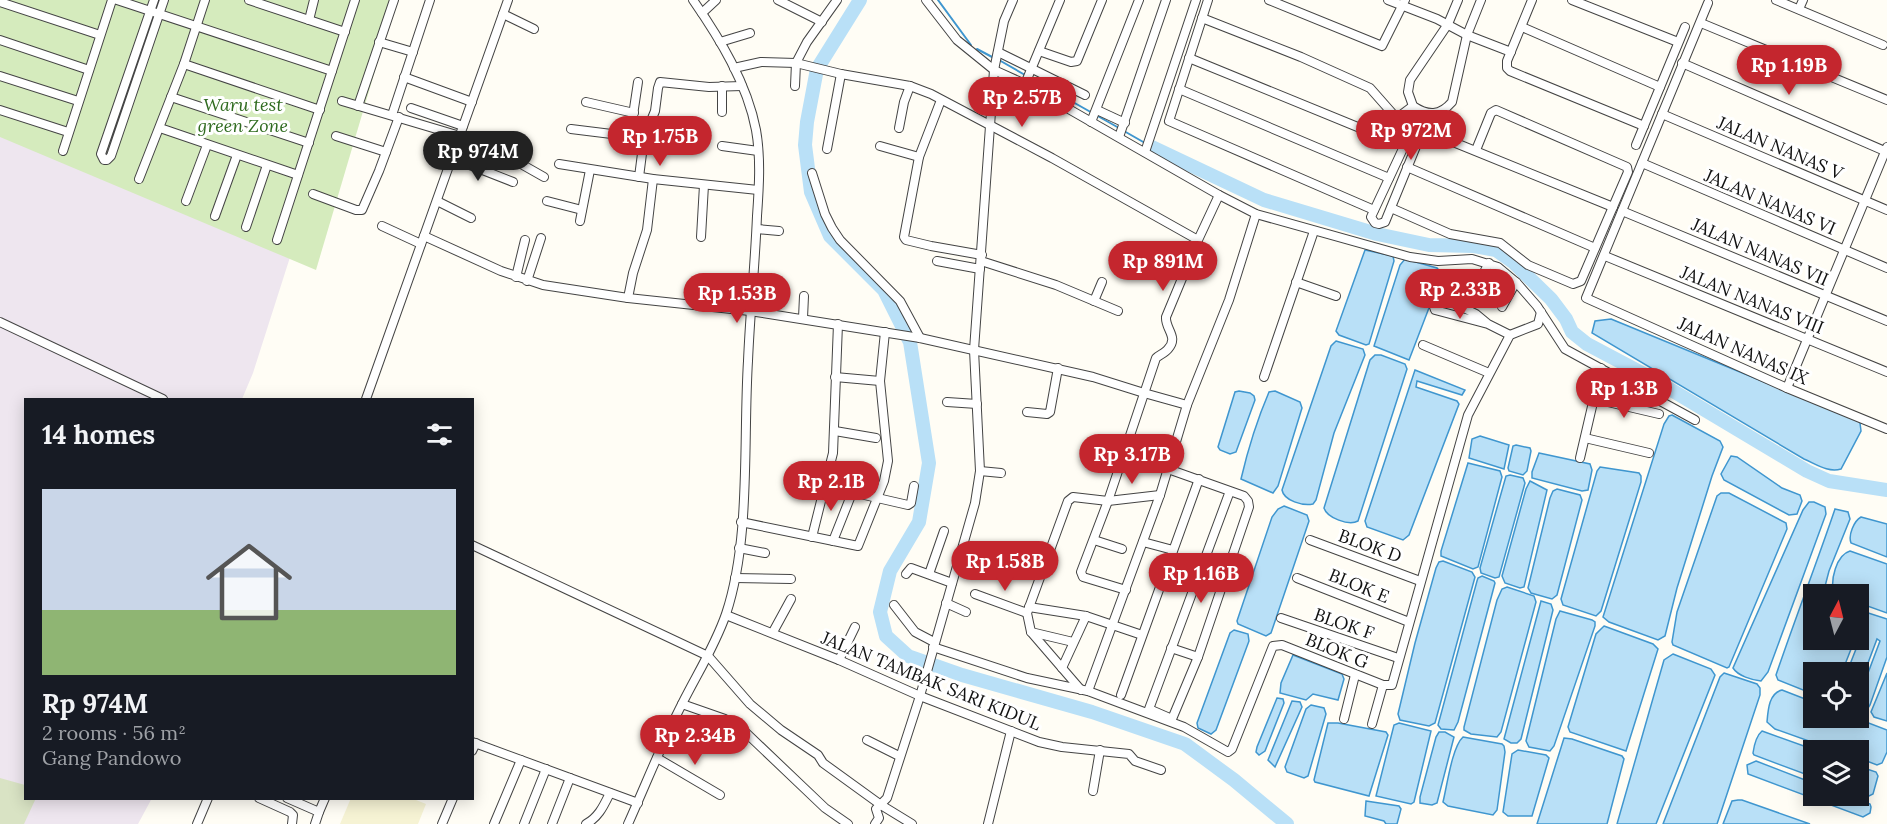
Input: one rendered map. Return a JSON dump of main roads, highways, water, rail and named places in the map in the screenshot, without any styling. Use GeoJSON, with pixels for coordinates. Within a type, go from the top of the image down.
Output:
{"type":"FeatureCollection","features":[{"type":"Feature","properties":{"kind":"water"},"geometry":{"type":"Polygon","coordinates":[[[1365,250],[1393,256],[1394,261],[1369,344],[1366,345],[1339,335],[1336,331],[1365,250]]]}},
{"type":"Feature","properties":{"kind":"water"},"geometry":{"type":"Polygon","coordinates":[[[1405,259],[1437,268],[1442,274],[1409,360],[1374,346],[1400,265],[1405,259]]]}},
{"type":"Feature","properties":{"kind":"water"},"geometry":{"type":"Polygon","coordinates":[[[1611,319],[1857,420],[1861,431],[1841,469],[1827,469],[1804,459],[1592,333],[1595,321],[1611,319]]]}},
{"type":"Feature","properties":{"kind":"water"},"geometry":{"type":"Polygon","coordinates":[[[1336,341],[1363,349],[1365,355],[1334,433],[1316,500],[1313,504],[1299,503],[1286,497],[1282,490],[1331,346],[1336,341]]]}},
{"type":"Feature","properties":{"kind":"water"},"geometry":{"type":"Polygon","coordinates":[[[1375,355],[1405,364],[1407,369],[1358,521],[1344,522],[1329,515],[1324,508],[1370,360],[1375,355]]]}},
{"type":"Feature","properties":{"kind":"water"},"geometry":{"type":"Polygon","coordinates":[[[1415,370],[1465,390],[1462,395],[1417,381],[1416,387],[1457,401],[1459,404],[1409,535],[1403,540],[1367,527],[1365,521],[1415,370]]]}},
{"type":"Feature","properties":{"kind":"water"},"geometry":{"type":"Polygon","coordinates":[[[1275,391],[1300,402],[1302,408],[1278,486],[1273,493],[1241,479],[1253,435],[1269,392],[1275,391]]]}},
{"type":"Feature","properties":{"kind":"water"},"geometry":{"type":"Polygon","coordinates":[[[1235,392],[1250,393],[1255,400],[1236,452],[1230,454],[1218,447],[1235,392]]]}},
{"type":"Feature","properties":{"kind":"water"},"geometry":{"type":"Polygon","coordinates":[[[1672,415],[1720,441],[1723,447],[1677,588],[1665,636],[1658,640],[1609,622],[1603,617],[1664,424],[1672,415]]]}},
{"type":"Feature","properties":{"kind":"water"},"geometry":{"type":"Polygon","coordinates":[[[1480,436],[1509,445],[1504,469],[1469,458],[1472,439],[1480,436]]]}},
{"type":"Feature","properties":{"kind":"water"},"geometry":{"type":"Polygon","coordinates":[[[1513,446],[1530,448],[1531,451],[1527,471],[1523,475],[1509,471],[1508,468],[1513,446]]]}},
{"type":"Feature","properties":{"kind":"water"},"geometry":{"type":"Polygon","coordinates":[[[1539,453],[1590,464],[1592,470],[1588,490],[1582,491],[1532,478],[1539,453]]]}},
{"type":"Feature","properties":{"kind":"water"},"geometry":{"type":"Polygon","coordinates":[[[1731,456],[1737,457],[1782,488],[1800,495],[1802,501],[1797,514],[1789,515],[1724,480],[1721,474],[1731,456]]]}},
{"type":"Feature","properties":{"kind":"water"},"geometry":{"type":"Polygon","coordinates":[[[1468,463],[1500,471],[1502,477],[1478,567],[1473,569],[1441,556],[1468,463]]]}},
{"type":"Feature","properties":{"kind":"water"},"geometry":{"type":"Polygon","coordinates":[[[1600,467],[1639,473],[1641,482],[1601,611],[1596,616],[1563,605],[1561,599],[1600,467]]]}},
{"type":"Feature","properties":{"kind":"water"},"geometry":{"type":"Polygon","coordinates":[[[1506,476],[1523,478],[1525,483],[1499,577],[1495,578],[1481,573],[1480,568],[1506,476]]]}},
{"type":"Feature","properties":{"kind":"water"},"geometry":{"type":"Polygon","coordinates":[[[1530,481],[1547,490],[1524,587],[1520,588],[1505,583],[1502,576],[1530,481]]]}},
{"type":"Feature","properties":{"kind":"water"},"geometry":{"type":"Polygon","coordinates":[[[1557,489],[1580,495],[1582,500],[1557,595],[1552,599],[1531,593],[1528,588],[1550,498],[1553,491],[1557,489]]]}},
{"type":"Feature","properties":{"kind":"water"},"geometry":{"type":"Polygon","coordinates":[[[1721,493],[1729,493],[1786,523],[1787,529],[1727,668],[1673,645],[1672,642],[1677,612],[1717,496],[1721,493]]]}},
{"type":"Feature","properties":{"kind":"water"},"geometry":{"type":"Polygon","coordinates":[[[1809,502],[1825,507],[1826,514],[1768,672],[1761,681],[1750,679],[1733,668],[1803,510],[1809,502]]]}},
{"type":"Feature","properties":{"kind":"water"},"geometry":{"type":"Polygon","coordinates":[[[1284,506],[1307,515],[1309,521],[1271,633],[1266,636],[1238,624],[1237,621],[1272,517],[1278,509],[1284,506]]]}},
{"type":"Feature","properties":{"kind":"water"},"geometry":{"type":"Polygon","coordinates":[[[1835,509],[1848,512],[1850,519],[1826,584],[1808,584],[1835,509]]]}},
{"type":"Feature","properties":{"kind":"water"},"geometry":{"type":"Polygon","coordinates":[[[1861,517],[1887,524],[1887,557],[1851,543],[1852,528],[1861,517]]]}},
{"type":"Feature","properties":{"kind":"water"},"geometry":{"type":"Polygon","coordinates":[[[1850,551],[1887,564],[1887,613],[1869,607],[1869,584],[1833,584],[1835,569],[1845,553],[1850,551]]]}},
{"type":"Feature","properties":{"kind":"water"},"geometry":{"type":"Polygon","coordinates":[[[1443,561],[1472,572],[1475,577],[1435,723],[1429,726],[1400,720],[1398,714],[1436,568],[1439,562],[1443,561]]]}},
{"type":"Feature","properties":{"kind":"water"},"geometry":{"type":"Polygon","coordinates":[[[1482,576],[1495,583],[1458,722],[1454,730],[1441,729],[1438,725],[1477,581],[1482,576]]]}},
{"type":"Feature","properties":{"kind":"water"},"geometry":{"type":"Polygon","coordinates":[[[1507,587],[1534,596],[1536,602],[1501,732],[1497,737],[1471,734],[1464,730],[1464,727],[1497,600],[1502,589],[1507,587]]]}},
{"type":"Feature","properties":{"kind":"water"},"geometry":{"type":"Polygon","coordinates":[[[1803,599],[1803,650],[1851,650],[1846,662],[1803,662],[1803,690],[1778,680],[1776,675],[1803,599]]]}},
{"type":"Feature","properties":{"kind":"water"},"geometry":{"type":"Polygon","coordinates":[[[1541,601],[1551,604],[1553,610],[1521,739],[1517,743],[1511,743],[1504,739],[1541,601]]]}},
{"type":"Feature","properties":{"kind":"water"},"geometry":{"type":"Polygon","coordinates":[[[1560,611],[1592,620],[1595,626],[1554,746],[1550,751],[1529,747],[1526,741],[1556,619],[1560,611]]]}},
{"type":"Feature","properties":{"kind":"water"},"geometry":{"type":"Polygon","coordinates":[[[1869,613],[1887,619],[1887,657],[1869,707],[1869,670],[1880,641],[1877,639],[1868,662],[1851,662],[1856,650],[1869,650],[1869,613]]]}},
{"type":"Feature","properties":{"kind":"water"},"geometry":{"type":"Polygon","coordinates":[[[1604,626],[1653,644],[1658,649],[1626,751],[1570,732],[1568,727],[1596,634],[1604,626]]]}},
{"type":"Feature","properties":{"kind":"water"},"geometry":{"type":"Polygon","coordinates":[[[1234,630],[1248,634],[1249,641],[1216,730],[1211,734],[1198,728],[1197,723],[1230,633],[1234,630]]]}},
{"type":"Feature","properties":{"kind":"water"},"geometry":{"type":"Polygon","coordinates":[[[1673,654],[1711,669],[1715,675],[1656,824],[1617,824],[1664,660],[1673,654]]]}},
{"type":"Feature","properties":{"kind":"water"},"geometry":{"type":"Polygon","coordinates":[[[1293,655],[1342,674],[1344,679],[1338,700],[1313,694],[1306,700],[1280,693],[1281,683],[1293,655]]]}},
{"type":"Feature","properties":{"kind":"water"},"geometry":{"type":"Polygon","coordinates":[[[1724,673],[1757,684],[1760,688],[1760,695],[1717,824],[1663,824],[1720,677],[1724,673]]]}},
{"type":"Feature","properties":{"kind":"water"},"geometry":{"type":"Polygon","coordinates":[[[1887,673],[1887,721],[1874,717],[1871,712],[1887,673]]]}},
{"type":"Feature","properties":{"kind":"water"},"geometry":{"type":"Polygon","coordinates":[[[1782,690],[1803,698],[1803,728],[1869,728],[1869,723],[1887,730],[1887,752],[1882,763],[1877,765],[1869,762],[1869,740],[1806,740],[1775,729],[1767,722],[1772,698],[1782,690]]]}},
{"type":"Feature","properties":{"kind":"water"},"geometry":{"type":"Polygon","coordinates":[[[1277,698],[1283,699],[1284,703],[1265,751],[1259,755],[1256,752],[1257,747],[1277,698]]]}},
{"type":"Feature","properties":{"kind":"water"},"geometry":{"type":"Polygon","coordinates":[[[1292,701],[1300,702],[1302,707],[1275,767],[1268,760],[1292,701]]]}},
{"type":"Feature","properties":{"kind":"water"},"geometry":{"type":"Polygon","coordinates":[[[1311,705],[1324,708],[1326,714],[1308,776],[1304,778],[1287,772],[1285,767],[1306,709],[1311,705]]]}},
{"type":"Feature","properties":{"kind":"water"},"geometry":{"type":"Polygon","coordinates":[[[1328,723],[1386,732],[1388,735],[1369,796],[1315,782],[1328,723]]]}},
{"type":"Feature","properties":{"kind":"water"},"geometry":{"type":"Polygon","coordinates":[[[1399,723],[1431,731],[1414,802],[1411,804],[1376,796],[1394,725],[1399,723]]]}},
{"type":"Feature","properties":{"kind":"water"},"geometry":{"type":"Polygon","coordinates":[[[1762,731],[1803,746],[1803,773],[1754,755],[1758,736],[1762,731]]]}},
{"type":"Feature","properties":{"kind":"water"},"geometry":{"type":"Polygon","coordinates":[[[1439,732],[1445,732],[1454,737],[1437,803],[1432,805],[1420,803],[1436,737],[1439,732]]]}},
{"type":"Feature","properties":{"kind":"water"},"geometry":{"type":"Polygon","coordinates":[[[1463,737],[1504,746],[1497,810],[1493,815],[1448,806],[1443,802],[1453,758],[1463,737]]]}},
{"type":"Feature","properties":{"kind":"water"},"geometry":{"type":"Polygon","coordinates":[[[1564,738],[1622,756],[1624,759],[1607,824],[1537,824],[1564,738]]]}},
{"type":"Feature","properties":{"kind":"water"},"geometry":{"type":"Polygon","coordinates":[[[1518,750],[1546,755],[1549,758],[1532,816],[1508,816],[1503,812],[1512,754],[1518,750]]]}},
{"type":"Feature","properties":{"kind":"water"},"geometry":{"type":"Polygon","coordinates":[[[1756,761],[1803,779],[1803,795],[1748,774],[1747,765],[1756,761]]]}},
{"type":"Feature","properties":{"kind":"water"},"geometry":{"type":"Polygon","coordinates":[[[1869,770],[1876,772],[1878,776],[1873,794],[1869,796],[1869,770]]]}},
{"type":"Feature","properties":{"kind":"water"},"geometry":{"type":"Polygon","coordinates":[[[1742,800],[1810,824],[1723,824],[1732,801],[1742,800]]]}},
{"type":"Feature","properties":{"kind":"water"},"geometry":{"type":"Polygon","coordinates":[[[1366,801],[1399,806],[1401,809],[1397,824],[1386,824],[1384,821],[1365,816],[1366,801]]]}},
{"type":"Feature","properties":{"kind":"water"},"geometry":{"type":"Polygon","coordinates":[[[1870,804],[1870,813],[1863,817],[1834,806],[1869,806],[1870,804]]]}},
{"type":"Feature","properties":{"kind":"waterway"},"geometry":{"type":"LineString","coordinates":[[860,0],[817,69],[805,145],[811,192],[830,236],[884,290],[910,342],[929,463],[919,522],[890,571],[880,612],[886,636],[908,656],[962,675],[1092,712],[1185,744],[1234,780],[1287,824]]}},
{"type":"Feature","properties":{"kind":"waterway"},"geometry":{"type":"LineString","coordinates":[[938,0],[971,45]]}},
{"type":"Feature","properties":{"kind":"waterway"},"geometry":{"type":"LineString","coordinates":[[977,49],[994,58]]}},
{"type":"Feature","properties":{"kind":"waterway"},"geometry":{"type":"LineString","coordinates":[[999,60],[1025,75]]}},
{"type":"Feature","properties":{"kind":"waterway"},"geometry":{"type":"LineString","coordinates":[[1030,78],[1059,94]]}},
{"type":"Feature","properties":{"kind":"waterway"},"geometry":{"type":"LineString","coordinates":[[1064,97],[1119,128]]}},
{"type":"Feature","properties":{"kind":"waterway"},"geometry":{"type":"LineString","coordinates":[[1124,131],[1145,143]]}},
{"type":"Feature","properties":{"kind":"waterway"},"geometry":{"type":"LineString","coordinates":[[1152,147],[1264,200],[1377,234],[1429,245],[1474,246],[1496,250],[1513,262],[1551,299],[1566,319],[1572,332],[1587,344],[1653,379],[1807,471],[1829,481],[1887,490]]}},
{"type":"Feature","properties":{"kind":"park label","name":"Waru test green Zone"},"geometry":{"type":"Point","coordinates":[243,115]}}]}
